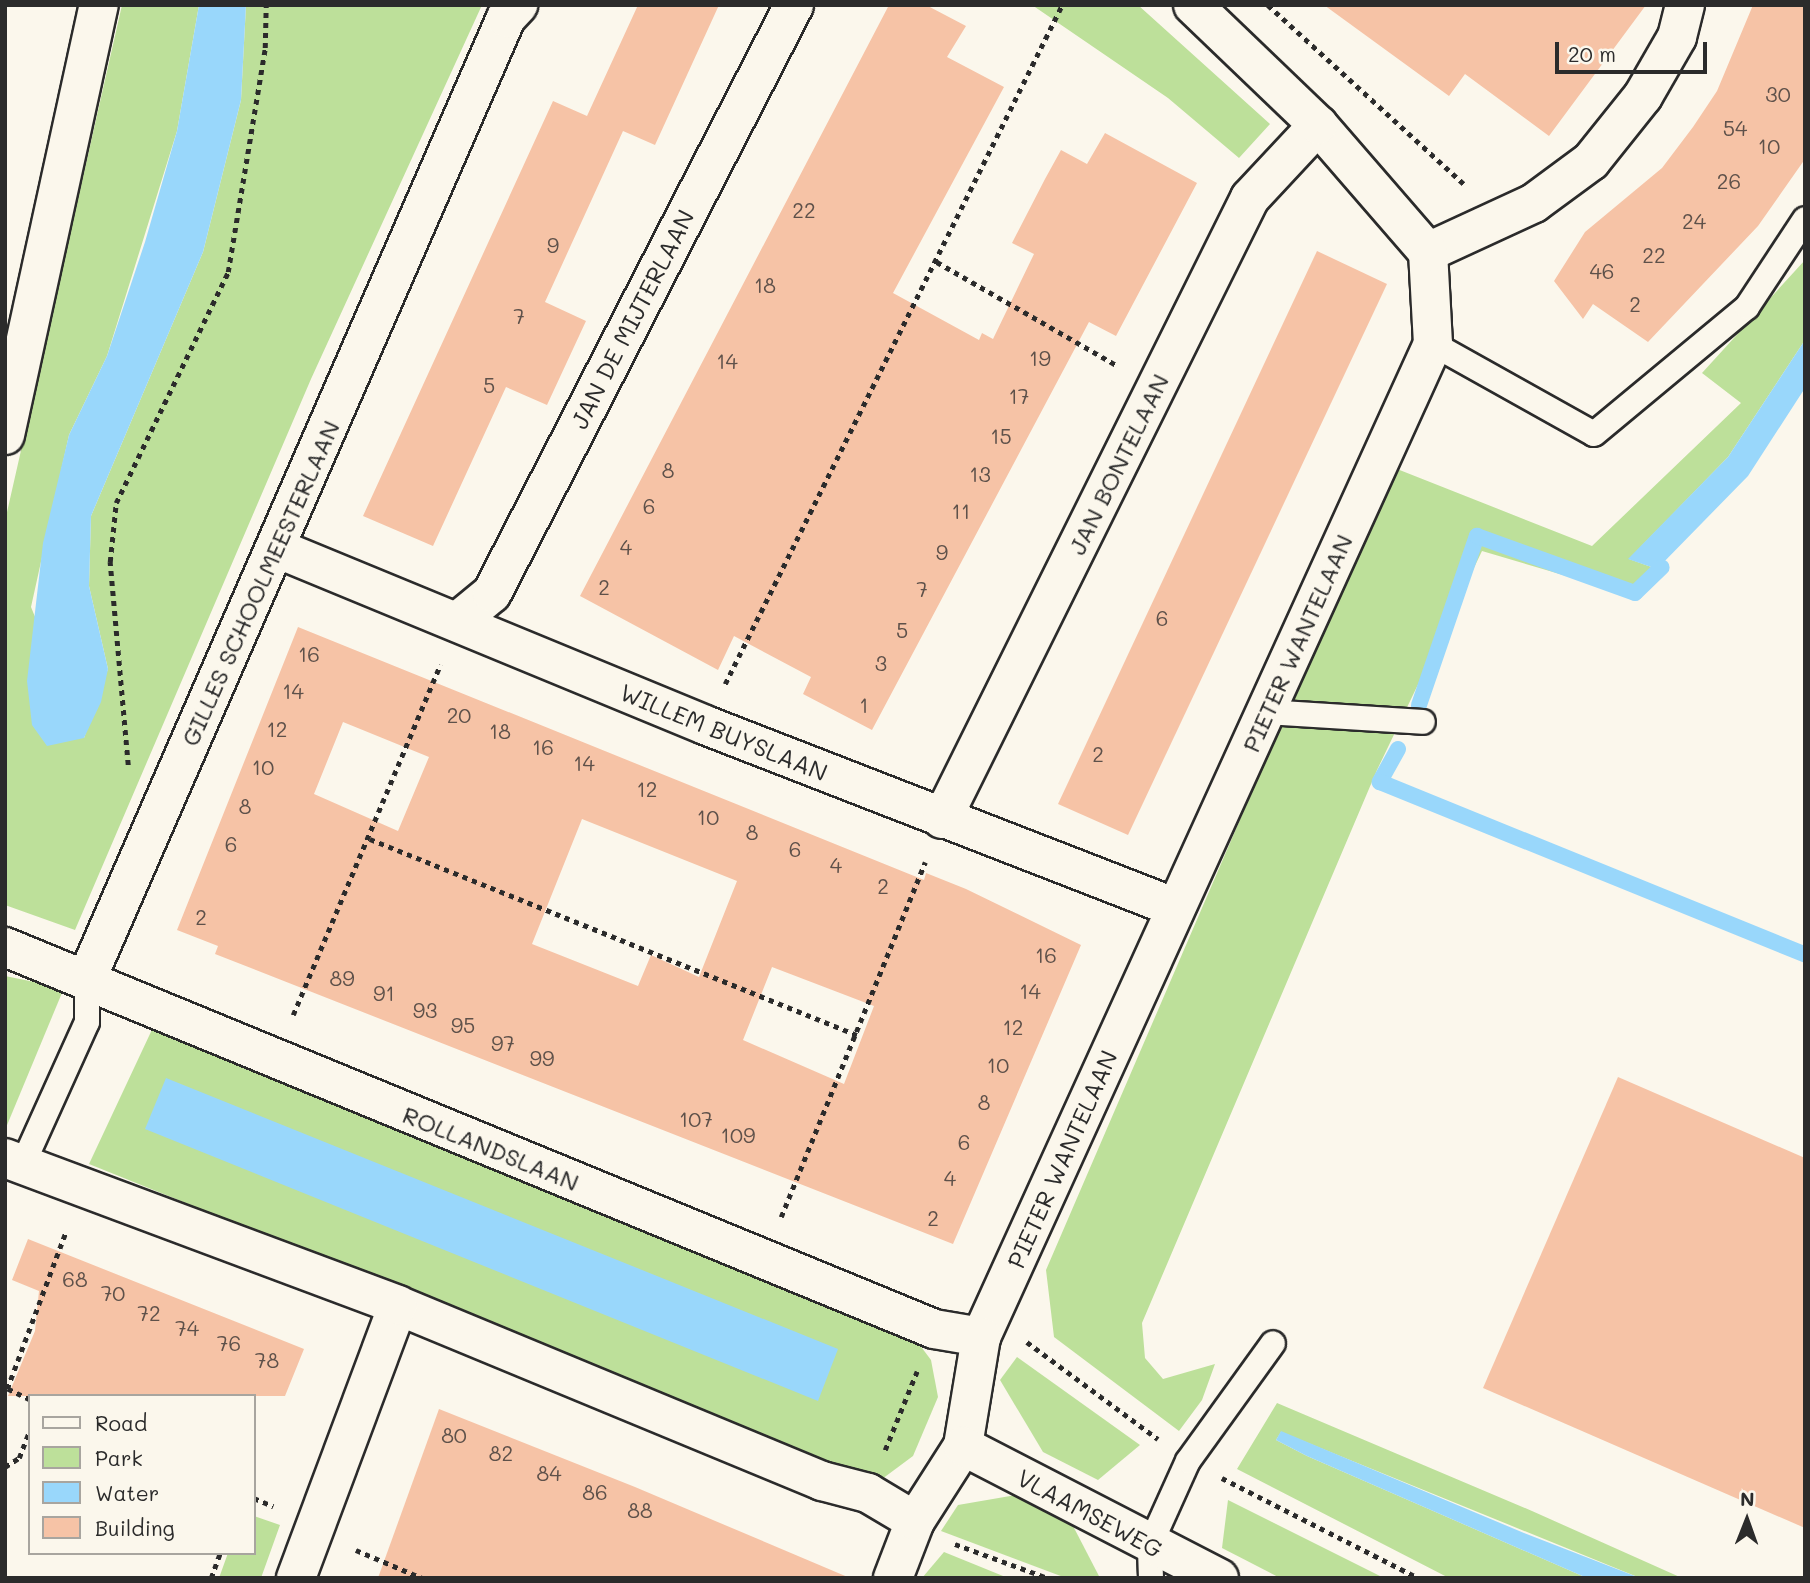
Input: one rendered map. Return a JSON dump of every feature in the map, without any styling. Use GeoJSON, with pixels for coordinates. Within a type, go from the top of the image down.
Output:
{"type":"FeatureCollection","features":[{"type":"Feature","properties":{"kind":"street"},"geometry":{"type":"LineString","coordinates":[[5,435],[99,5]]}},
{"type":"Feature","properties":{"kind":"street","name":"GILLES SCHOOLMEESTERLAAN"},"geometry":{"type":"LineString","coordinates":[[87,978],[506,18],[518,5]]}},
{"type":"Feature","properties":{"kind":"street","name":"JAN DE MIJTERLAAN"},"geometry":{"type":"LineString","coordinates":[[457,622],[492,593],[794,5]]}},
{"type":"Feature","properties":{"kind":"street"},"geometry":{"type":"LineString","coordinates":[[1193,5],[1318,125],[1428,252],[1534,202],[1591,160],[1643,96],[1677,37],[1685,5]]}},
{"type":"Feature","properties":{"kind":"street","name":"JAN BONTELAAN"},"geometry":{"type":"LineString","coordinates":[[942,819],[1250,198],[1318,125]]}},
{"type":"Feature","properties":{"kind":"street","name":"PIETER WANTELAAN"},"geometry":{"type":"LineString","coordinates":[[981,1337],[1433,344],[1428,252]]}},
{"type":"Feature","properties":{"kind":"street","name":"WILLEM BUYSLAAN"},"geometry":{"type":"LineString","coordinates":[[276,548],[705,725],[1176,908]]}},
{"type":"Feature","properties":{"kind":"street","name":"ROLLANDSLAAN"},"geometry":{"type":"LineString","coordinates":[[5,947],[87,978],[272,1060],[764,1256],[934,1329],[981,1337]]}},
{"type":"Feature","properties":{"kind":"street"},"geometry":{"type":"LineString","coordinates":[[14,1162],[86,1185],[398,1305],[822,1481],[868,1493],[915,1521]]}},
{"type":"Feature","properties":{"kind":"street"},"geometry":{"type":"LineString","coordinates":[[296,1578],[398,1305]]}},
{"type":"Feature","properties":{"kind":"street"},"geometry":{"type":"LineString","coordinates":[[893,1578],[915,1521],[963,1446],[981,1337]]}},
{"type":"Feature","properties":{"kind":"street","name":"VLAAMSEWEG"},"geometry":{"type":"LineString","coordinates":[[963,1446],[1151,1562],[1219,1578]]}},
{"type":"Feature","properties":{"kind":"lane"},"geometry":{"type":"LineString","coordinates":[[1433,344],[1594,434],[1748,307],[1805,219]]}},
{"type":"Feature","properties":{"kind":"lane"},"geometry":{"type":"LineString","coordinates":[[1266,712],[1423,722]]}},
{"type":"Feature","properties":{"kind":"lane","name":"GILLES SCHOOLMEESTERLAAN"},"geometry":{"type":"LineString","coordinates":[[14,1162],[87,1022],[87,978]]}},
{"type":"Feature","properties":{"kind":"lane"},"geometry":{"type":"LineString","coordinates":[[1151,1562],[1188,1461],[1273,1343]]}},
{"type":"Feature","properties":{"kind":"path"},"geometry":{"type":"LineString","coordinates":[[130,778],[110,562],[116,503],[229,272],[265,48],[266,5]]}},
{"type":"Feature","properties":{"kind":"path"},"geometry":{"type":"LineString","coordinates":[[705,725],[937,262],[1062,5]]}},
{"type":"Feature","properties":{"kind":"path"},"geometry":{"type":"LineString","coordinates":[[1268,5],[1466,186],[1487,224]]}},
{"type":"Feature","properties":{"kind":"path"},"geometry":{"type":"LineString","coordinates":[[937,262],[1156,388]]}},
{"type":"Feature","properties":{"kind":"path"},"geometry":{"type":"LineString","coordinates":[[272,1060],[370,839],[457,622]]}},
{"type":"Feature","properties":{"kind":"path"},"geometry":{"type":"LineString","coordinates":[[764,1256],[857,1035],[942,819]]}},
{"type":"Feature","properties":{"kind":"path"},"geometry":{"type":"LineString","coordinates":[[370,839],[857,1035]]}},
{"type":"Feature","properties":{"kind":"path"},"geometry":{"type":"LineString","coordinates":[[28,1399],[7,1389],[86,1185]]}},
{"type":"Feature","properties":{"kind":"path"},"geometry":{"type":"LineString","coordinates":[[868,1493],[934,1329]]}},
{"type":"Feature","properties":{"kind":"path"},"geometry":{"type":"LineString","coordinates":[[5,1467],[19,1458],[28,1435]]}},
{"type":"Feature","properties":{"kind":"path"},"geometry":{"type":"LineString","coordinates":[[915,1521],[943,1539],[1048,1578]]}},
{"type":"Feature","properties":{"kind":"path"},"geometry":{"type":"LineString","coordinates":[[313,1531],[422,1578]]}},
{"type":"Feature","properties":{"kind":"path"},"geometry":{"type":"LineString","coordinates":[[211,1578],[219,1555]]}},
{"type":"Feature","properties":{"kind":"green space"},"geometry":{"type":"Polygon","coordinates":[[[122,5],[199,5],[177,131],[107,356],[69,435],[31,607],[84,738],[108,669],[89,586],[91,516],[203,252],[241,100],[246,5],[482,5],[311,379],[75,930],[5,905],[5,521],[122,5]]]}},
{"type":"Feature","properties":{"kind":"green space"},"geometry":{"type":"Polygon","coordinates":[[[1032,5],[1138,5],[1270,124],[1239,158],[1168,98],[1032,5]]]}},
{"type":"Feature","properties":{"kind":"green space"},"geometry":{"type":"Polygon","coordinates":[[[1805,260],[1805,340],[1728,457],[1629,559],[1657,569],[1638,597],[1482,551],[1377,770],[1142,1323],[1145,1358],[1163,1379],[1215,1364],[1202,1400],[1179,1431],[1054,1337],[1046,1270],[1392,467],[1592,546],[1741,403],[1702,373],[1805,260]]]}},
{"type":"Feature","properties":{"kind":"green space"},"geometry":{"type":"Polygon","coordinates":[[[5,976],[64,988],[5,1130],[5,976]]]}},
{"type":"Feature","properties":{"kind":"green space"},"geometry":{"type":"Polygon","coordinates":[[[157,1019],[910,1332],[931,1360],[938,1397],[913,1456],[878,1482],[89,1164],[157,1019]]]}},
{"type":"Feature","properties":{"kind":"green space"},"geometry":{"type":"Polygon","coordinates":[[[1017,1357],[1140,1445],[1098,1480],[1043,1452],[1000,1380],[1017,1357]]]}},
{"type":"Feature","properties":{"kind":"green space"},"geometry":{"type":"Polygon","coordinates":[[[1277,1403],[1682,1578],[1640,1578],[1281,1432],[1276,1440],[1307,1456],[1587,1578],[1449,1578],[1237,1469],[1277,1403]]]}},
{"type":"Feature","properties":{"kind":"green space"},"geometry":{"type":"Polygon","coordinates":[[[1016,1495],[1072,1524],[1100,1578],[1066,1578],[941,1531],[958,1505],[1016,1495]]]}},
{"type":"Feature","properties":{"kind":"green space"},"geometry":{"type":"Polygon","coordinates":[[[1228,1500],[1384,1578],[1280,1578],[1222,1548],[1228,1500]]]}},
{"type":"Feature","properties":{"kind":"green space"},"geometry":{"type":"Polygon","coordinates":[[[256,1517],[280,1525],[261,1578],[219,1578],[227,1555],[256,1555],[256,1517]]]}},
{"type":"Feature","properties":{"kind":"green space"},"geometry":{"type":"Polygon","coordinates":[[[944,1552],[1008,1578],[922,1578],[944,1552]]]}},
{"type":"Feature","properties":{"kind":"water"},"geometry":{"type":"Polygon","coordinates":[[[199,5],[246,5],[241,100],[203,252],[91,516],[89,586],[108,669],[101,702],[84,738],[47,746],[32,725],[27,681],[43,543],[69,435],[107,356],[145,242],[177,131],[199,5]]]}},
{"type":"Feature","properties":{"kind":"water"},"geometry":{"type":"Polygon","coordinates":[[[1805,340],[1805,388],[1748,476],[1657,569],[1628,559],[1728,457],[1805,340]]]}},
{"type":"Feature","properties":{"kind":"water"},"geometry":{"type":"Polygon","coordinates":[[[166,1078],[838,1349],[818,1401],[145,1129],[166,1078]]]}},
{"type":"Feature","properties":{"kind":"water"},"geometry":{"type":"Polygon","coordinates":[[[1281,1431],[1524,1533],[1640,1578],[1587,1578],[1307,1456],[1276,1440],[1281,1431]]]}},
{"type":"Feature","properties":{"kind":"building"},"geometry":{"type":"Polygon","coordinates":[[[638,5],[719,5],[655,145],[623,131],[545,302],[586,321],[547,405],[506,387],[433,546],[363,516],[553,101],[587,116],[638,5]]]}},
{"type":"Feature","properties":{"kind":"building"},"geometry":{"type":"Polygon","coordinates":[[[889,5],[926,5],[966,26],[947,57],[1004,87],[893,293],[979,340],[982,333],[993,339],[1034,254],[1012,243],[1045,179],[1061,150],[1087,164],[1105,133],[1197,183],[1116,336],[1089,322],[872,730],[803,694],[811,677],[734,636],[718,670],[580,596],[889,5]]]}},
{"type":"Feature","properties":{"kind":"building"},"geometry":{"type":"Polygon","coordinates":[[[1324,5],[1646,5],[1549,136],[1465,74],[1449,96],[1324,5]]]}},
{"type":"Feature","properties":{"kind":"building"},"geometry":{"type":"Polygon","coordinates":[[[1753,5],[1805,5],[1805,159],[1758,226],[1648,342],[1593,304],[1583,319],[1554,281],[1585,232],[1662,168],[1693,127],[1717,91],[1753,5]]]}},
{"type":"Feature","properties":{"kind":"building"},"geometry":{"type":"Polygon","coordinates":[[[1317,251],[1387,284],[1128,835],[1058,804],[1317,251]]]}},
{"type":"Feature","properties":{"kind":"building"},"geometry":{"type":"Polygon","coordinates":[[[298,627],[924,880],[926,873],[966,889],[1081,945],[953,1244],[215,954],[218,946],[177,930],[298,627]],[[343,722],[314,794],[398,831],[429,757],[343,722]],[[582,819],[532,944],[638,986],[651,955],[699,977],[737,881],[582,819]],[[772,967],[743,1040],[844,1084],[874,1006],[772,967]]]}},
{"type":"Feature","properties":{"kind":"building"},"geometry":{"type":"Polygon","coordinates":[[[1618,1077],[1805,1158],[1805,1528],[1483,1388],[1618,1077]]]}},
{"type":"Feature","properties":{"kind":"building"},"geometry":{"type":"Polygon","coordinates":[[[28,1239],[304,1349],[285,1396],[8,1396],[35,1331],[39,1291],[12,1280],[28,1239]]]}},
{"type":"Feature","properties":{"kind":"building"},"geometry":{"type":"Polygon","coordinates":[[[439,1409],[635,1487],[850,1578],[378,1578],[439,1409]]]}},
{"type":"Feature","properties":{"kind":"waterway"},"geometry":{"type":"LineString","coordinates":[[1419,705],[1477,536],[1635,593],[1662,567]]}},
{"type":"Feature","properties":{"kind":"waterway"},"geometry":{"type":"LineString","coordinates":[[1398,749],[1380,782],[1805,955]]}}]}
